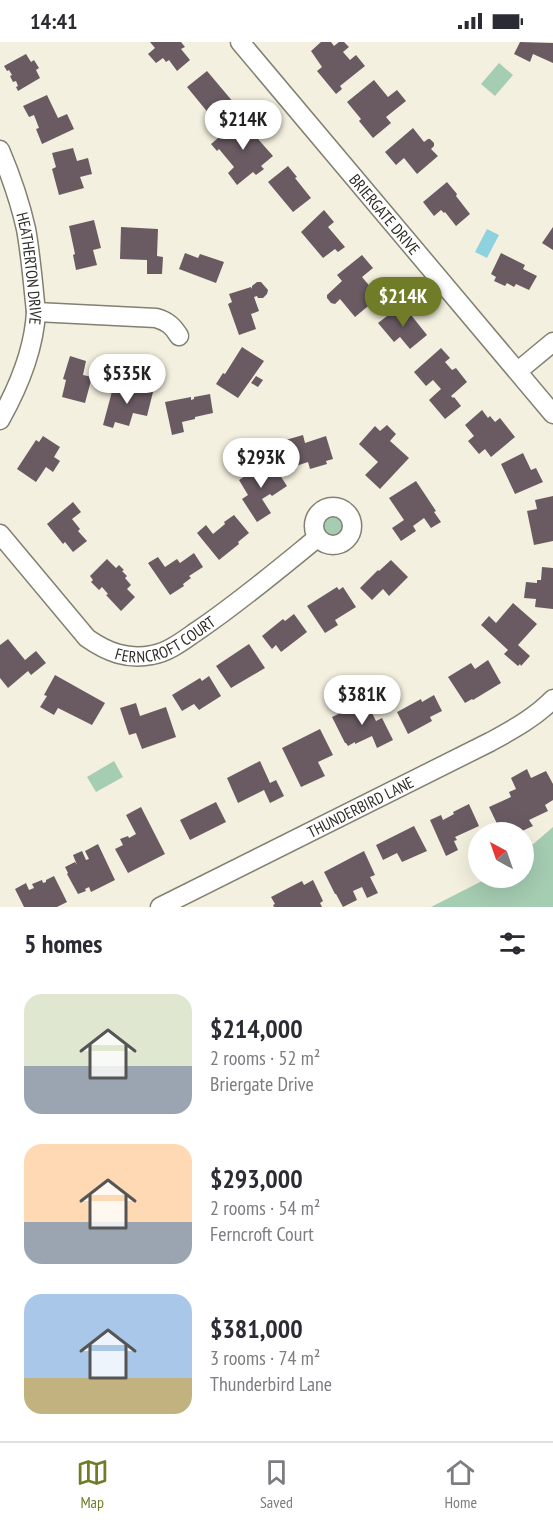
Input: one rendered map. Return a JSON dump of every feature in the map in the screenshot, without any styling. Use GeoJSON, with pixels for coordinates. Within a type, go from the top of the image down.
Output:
{"type":"FeatureCollection","features":[{"type":"Feature","properties":{"kind":"street","name":"BRIERGATE DRIVE"},"geometry":{"type":"LineString","coordinates":[[240,42],[553,414]]}},
{"type":"Feature","properties":{"kind":"street","name":"HEATHERTON DRIVE"},"geometry":{"type":"LineString","coordinates":[[0,150],[13,184],[26,232],[36,312],[23,372],[0,420]]}},
{"type":"Feature","properties":{"kind":"street"},"geometry":{"type":"LineString","coordinates":[[36,312],[156,318],[170,324],[179,336]]}},
{"type":"Feature","properties":{"kind":"street"},"geometry":{"type":"LineString","coordinates":[[518,371],[553,342]]}},
{"type":"Feature","properties":{"kind":"street","name":"FERNCROFT COURT"},"geometry":{"type":"LineString","coordinates":[[0,534],[87,638],[117,654],[135,657],[167,650],[182,641],[229,609],[317,538]]}},
{"type":"Feature","properties":{"kind":"street","name":"THUNDERBIRD LANE"},"geometry":{"type":"LineString","coordinates":[[160,907],[490,742],[516,728],[553,699]]}},
{"type":"Feature","properties":{"kind":"green space"},"geometry":{"type":"Polygon","coordinates":[[[499,63],[513,75],[495,96],[481,84],[499,63]]]}},
{"type":"Feature","properties":{"kind":"green space"},"geometry":{"type":"Polygon","coordinates":[[[333,516],[340,519],[343,526],[340,533],[333,536],[326,533],[323,526],[326,519],[333,516]]]}},
{"type":"Feature","properties":{"kind":"green space"},"geometry":{"type":"Polygon","coordinates":[[[114,761],[123,777],[96,792],[87,777],[114,761]]]}},
{"type":"Feature","properties":{"kind":"green space"},"geometry":{"type":"Polygon","coordinates":[[[553,827],[553,907],[431,907],[468,888],[534,888],[534,843],[553,827]]]}},
{"type":"Feature","properties":{"kind":"water"},"geometry":{"type":"Polygon","coordinates":[[[487,229],[499,235],[487,258],[475,252],[487,229]]]}},
{"type":"Feature","properties":{"kind":"building"},"geometry":{"type":"Polygon","coordinates":[[[150,42],[181,42],[185,47],[181,49],[190,60],[177,71],[169,60],[166,62],[163,58],[156,63],[148,54],[155,48],[150,42]]]}},
{"type":"Feature","properties":{"kind":"building"},"geometry":{"type":"Polygon","coordinates":[[[321,42],[331,42],[334,46],[339,42],[344,42],[349,47],[343,52],[350,60],[356,55],[365,66],[340,86],[342,89],[336,94],[317,71],[322,67],[311,51],[321,42]]]}},
{"type":"Feature","properties":{"kind":"building"},"geometry":{"type":"Polygon","coordinates":[[[520,42],[553,43],[553,63],[533,54],[530,62],[514,54],[520,42]]]}},
{"type":"Feature","properties":{"kind":"building"},"geometry":{"type":"Polygon","coordinates":[[[26,54],[39,68],[36,70],[40,78],[18,91],[16,81],[13,82],[10,76],[12,75],[4,66],[26,54]]]}},
{"type":"Feature","properties":{"kind":"building"},"geometry":{"type":"Polygon","coordinates":[[[207,71],[234,103],[214,120],[187,87],[207,71]]]}},
{"type":"Feature","properties":{"kind":"building"},"geometry":{"type":"Polygon","coordinates":[[[374,80],[388,97],[397,90],[406,101],[386,117],[391,123],[373,138],[347,102],[374,80]]]}},
{"type":"Feature","properties":{"kind":"building"},"geometry":{"type":"Polygon","coordinates":[[[47,95],[58,118],[67,114],[74,129],[42,144],[34,115],[29,117],[23,106],[47,95]]]}},
{"type":"Feature","properties":{"kind":"building"},"geometry":{"type":"Polygon","coordinates":[[[238,121],[243,126],[249,121],[261,136],[258,139],[273,156],[261,166],[264,169],[256,175],[253,172],[237,185],[228,173],[234,167],[219,149],[217,151],[211,144],[238,121]]]}},
{"type":"Feature","properties":{"kind":"building"},"geometry":{"type":"Polygon","coordinates":[[[413,128],[424,142],[430,139],[434,143],[431,149],[438,156],[417,174],[404,158],[396,165],[385,152],[413,128]]]}},
{"type":"Feature","properties":{"kind":"building"},"geometry":{"type":"Polygon","coordinates":[[[73,148],[77,161],[88,158],[92,174],[80,177],[84,188],[59,195],[52,169],[56,167],[52,153],[73,148]]]}},
{"type":"Feature","properties":{"kind":"building"},"geometry":{"type":"Polygon","coordinates":[[[288,166],[311,198],[293,212],[268,182],[288,166]]]}},
{"type":"Feature","properties":{"kind":"building"},"geometry":{"type":"Polygon","coordinates":[[[447,182],[470,214],[456,226],[441,210],[434,216],[423,202],[447,182]]]}},
{"type":"Feature","properties":{"kind":"building"},"geometry":{"type":"Polygon","coordinates":[[[324,210],[334,222],[328,227],[345,247],[338,252],[335,249],[323,258],[301,232],[324,210]]]}},
{"type":"Feature","properties":{"kind":"building"},"geometry":{"type":"Polygon","coordinates":[[[94,220],[101,248],[93,250],[97,265],[76,270],[69,226],[94,220]]]}},
{"type":"Feature","properties":{"kind":"building"},"geometry":{"type":"Polygon","coordinates":[[[121,227],[158,229],[157,256],[163,257],[162,274],[147,274],[147,260],[120,259],[121,227]]]}},
{"type":"Feature","properties":{"kind":"building"},"geometry":{"type":"Polygon","coordinates":[[[553,227],[553,250],[542,243],[553,227]]]}},
{"type":"Feature","properties":{"kind":"building"},"geometry":{"type":"Polygon","coordinates":[[[185,253],[198,258],[200,254],[224,262],[216,283],[179,269],[185,253]]]}},
{"type":"Feature","properties":{"kind":"building"},"geometry":{"type":"Polygon","coordinates":[[[501,253],[525,265],[523,269],[537,276],[529,290],[516,284],[514,287],[507,283],[505,286],[494,281],[496,277],[491,274],[501,253]]]}},
{"type":"Feature","properties":{"kind":"building"},"geometry":{"type":"Polygon","coordinates":[[[362,255],[373,268],[362,277],[379,297],[355,317],[340,299],[335,304],[331,303],[327,295],[342,281],[337,275],[362,255]]]}},
{"type":"Feature","properties":{"kind":"building"},"geometry":{"type":"Polygon","coordinates":[[[257,282],[261,282],[268,290],[263,298],[254,297],[259,311],[251,314],[256,329],[239,335],[228,304],[232,302],[229,294],[251,287],[252,289],[257,282]]]}},
{"type":"Feature","properties":{"kind":"building"},"geometry":{"type":"Polygon","coordinates":[[[400,306],[409,317],[411,315],[427,335],[410,349],[400,337],[394,342],[378,323],[400,306]]]}},
{"type":"Feature","properties":{"kind":"building"},"geometry":{"type":"Polygon","coordinates":[[[242,347],[264,361],[238,398],[216,384],[242,347]]]}},
{"type":"Feature","properties":{"kind":"building"},"geometry":{"type":"Polygon","coordinates":[[[441,348],[450,358],[445,362],[452,370],[456,368],[467,382],[451,396],[461,406],[445,419],[429,400],[441,389],[433,380],[426,386],[414,372],[441,348]]]}},
{"type":"Feature","properties":{"kind":"building"},"geometry":{"type":"Polygon","coordinates":[[[70,356],[86,361],[83,375],[92,377],[85,403],[62,397],[66,380],[63,379],[70,356]]]}},
{"type":"Feature","properties":{"kind":"building"},"geometry":{"type":"Polygon","coordinates":[[[256,376],[263,380],[258,387],[251,383],[256,376]]]}},
{"type":"Feature","properties":{"kind":"building"},"geometry":{"type":"Polygon","coordinates":[[[114,384],[137,391],[138,388],[153,392],[147,416],[133,413],[129,426],[115,422],[113,428],[103,425],[114,384]]]}},
{"type":"Feature","properties":{"kind":"building"},"geometry":{"type":"Polygon","coordinates":[[[210,394],[213,413],[182,422],[184,432],[172,435],[165,402],[191,397],[191,400],[194,397],[210,394]]]}},
{"type":"Feature","properties":{"kind":"building"},"geometry":{"type":"Polygon","coordinates":[[[482,410],[488,418],[490,416],[495,422],[500,418],[515,437],[491,457],[485,449],[479,454],[468,441],[474,436],[465,425],[482,410]]]}},
{"type":"Feature","properties":{"kind":"building"},"geometry":{"type":"Polygon","coordinates":[[[387,425],[396,434],[390,441],[409,458],[380,489],[365,475],[378,462],[359,444],[375,426],[380,431],[387,425]]]}},
{"type":"Feature","properties":{"kind":"building"},"geometry":{"type":"Polygon","coordinates":[[[303,435],[305,443],[326,436],[333,459],[326,461],[327,464],[310,469],[308,462],[290,468],[282,441],[303,435]]]}},
{"type":"Feature","properties":{"kind":"building"},"geometry":{"type":"Polygon","coordinates":[[[43,436],[60,447],[54,457],[60,461],[53,472],[46,467],[36,482],[17,469],[36,440],[39,442],[43,436]]]}},
{"type":"Feature","properties":{"kind":"building"},"geometry":{"type":"Polygon","coordinates":[[[523,453],[531,470],[536,468],[543,482],[515,494],[501,464],[523,453]]]}},
{"type":"Feature","properties":{"kind":"building"},"geometry":{"type":"Polygon","coordinates":[[[270,460],[287,486],[272,496],[270,494],[262,499],[271,513],[257,522],[242,499],[248,495],[239,480],[270,460]]]}},
{"type":"Feature","properties":{"kind":"building"},"geometry":{"type":"Polygon","coordinates":[[[416,481],[441,522],[431,528],[424,518],[413,526],[416,531],[401,541],[392,528],[404,520],[389,498],[416,481]]]}},
{"type":"Feature","properties":{"kind":"building"},"geometry":{"type":"Polygon","coordinates":[[[553,496],[553,541],[534,545],[527,511],[537,509],[535,500],[553,496]]]}},
{"type":"Feature","properties":{"kind":"building"},"geometry":{"type":"Polygon","coordinates":[[[73,502],[81,512],[72,519],[80,529],[78,531],[87,541],[73,552],[65,542],[63,544],[47,524],[73,502]]]}},
{"type":"Feature","properties":{"kind":"building"},"geometry":{"type":"Polygon","coordinates":[[[234,515],[249,533],[219,560],[197,533],[206,525],[213,534],[234,515]]]}},
{"type":"Feature","properties":{"kind":"building"},"geometry":{"type":"Polygon","coordinates":[[[194,553],[203,567],[189,576],[191,578],[183,584],[184,586],[170,595],[148,563],[158,557],[165,567],[177,559],[180,563],[194,553]]]}},
{"type":"Feature","properties":{"kind":"building"},"geometry":{"type":"Polygon","coordinates":[[[107,559],[116,568],[119,565],[124,570],[122,571],[127,576],[125,578],[131,585],[127,589],[135,597],[121,611],[106,595],[108,594],[102,587],[99,590],[91,582],[93,580],[90,576],[107,559]]]}},
{"type":"Feature","properties":{"kind":"building"},"geometry":{"type":"Polygon","coordinates":[[[391,560],[408,577],[389,596],[383,589],[372,600],[360,588],[391,560]]]}},
{"type":"Feature","properties":{"kind":"building"},"geometry":{"type":"Polygon","coordinates":[[[542,567],[553,568],[553,609],[535,607],[536,599],[524,598],[526,582],[537,583],[537,580],[541,580],[542,567]]]}},
{"type":"Feature","properties":{"kind":"building"},"geometry":{"type":"Polygon","coordinates":[[[337,587],[339,590],[343,587],[356,607],[335,620],[338,625],[325,633],[307,606],[337,587]]]}},
{"type":"Feature","properties":{"kind":"building"},"geometry":{"type":"Polygon","coordinates":[[[513,603],[537,624],[518,645],[530,656],[521,666],[504,654],[508,650],[481,625],[489,616],[496,623],[513,603]]]}},
{"type":"Feature","properties":{"kind":"building"},"geometry":{"type":"Polygon","coordinates":[[[294,614],[307,632],[281,652],[276,645],[272,649],[262,636],[283,619],[285,621],[294,614]]]}},
{"type":"Feature","properties":{"kind":"building"},"geometry":{"type":"Polygon","coordinates":[[[8,639],[25,660],[36,651],[46,663],[31,675],[28,671],[8,688],[0,678],[0,645],[8,639]]]}},
{"type":"Feature","properties":{"kind":"building"},"geometry":{"type":"Polygon","coordinates":[[[249,644],[265,668],[231,688],[216,666],[249,644]]]}},
{"type":"Feature","properties":{"kind":"building"},"geometry":{"type":"Polygon","coordinates":[[[488,660],[501,683],[465,703],[448,677],[471,663],[475,669],[488,660]]]}},
{"type":"Feature","properties":{"kind":"building"},"geometry":{"type":"Polygon","coordinates":[[[55,675],[105,703],[92,725],[58,708],[54,715],[40,707],[55,675]]]}},
{"type":"Feature","properties":{"kind":"building"},"geometry":{"type":"Polygon","coordinates":[[[209,676],[221,696],[199,710],[194,704],[182,711],[172,695],[200,678],[202,681],[209,676]]]}},
{"type":"Feature","properties":{"kind":"building"},"geometry":{"type":"Polygon","coordinates":[[[434,695],[442,711],[430,717],[432,721],[408,734],[397,712],[434,695]]]}},
{"type":"Feature","properties":{"kind":"building"},"geometry":{"type":"Polygon","coordinates":[[[366,701],[376,721],[382,718],[393,740],[377,748],[372,736],[348,746],[332,717],[366,701]]]}},
{"type":"Feature","properties":{"kind":"building"},"geometry":{"type":"Polygon","coordinates":[[[136,703],[140,716],[166,707],[176,737],[142,749],[136,733],[129,735],[120,708],[136,703]]]}},
{"type":"Feature","properties":{"kind":"building"},"geometry":{"type":"Polygon","coordinates":[[[320,729],[333,755],[318,762],[325,776],[301,787],[282,748],[320,729]]]}},
{"type":"Feature","properties":{"kind":"building"},"geometry":{"type":"Polygon","coordinates":[[[260,761],[270,783],[276,780],[284,796],[270,803],[264,790],[238,803],[227,778],[260,761]]]}},
{"type":"Feature","properties":{"kind":"building"},"geometry":{"type":"Polygon","coordinates":[[[527,769],[531,778],[546,771],[553,784],[553,800],[545,805],[548,811],[529,820],[530,822],[496,822],[489,807],[511,797],[509,792],[516,789],[511,778],[527,769]]]}},
{"type":"Feature","properties":{"kind":"building"},"geometry":{"type":"Polygon","coordinates":[[[216,802],[226,822],[190,840],[180,820],[216,802]]]}},
{"type":"Feature","properties":{"kind":"building"},"geometry":{"type":"Polygon","coordinates":[[[469,804],[477,822],[468,822],[468,831],[455,837],[457,840],[454,841],[458,850],[446,856],[430,820],[441,815],[443,820],[454,814],[453,812],[469,804]]]}},
{"type":"Feature","properties":{"kind":"building"},"geometry":{"type":"Polygon","coordinates":[[[141,807],[165,854],[128,873],[115,849],[123,845],[120,839],[136,834],[126,815],[141,807]]]}},
{"type":"Feature","properties":{"kind":"building"},"geometry":{"type":"Polygon","coordinates":[[[414,826],[427,851],[402,862],[397,853],[383,860],[376,845],[414,826]]]}},
{"type":"Feature","properties":{"kind":"building"},"geometry":{"type":"Polygon","coordinates":[[[98,844],[115,880],[91,892],[89,887],[78,894],[65,867],[75,862],[77,865],[73,855],[82,851],[86,860],[89,859],[85,851],[98,844]]]}},
{"type":"Feature","properties":{"kind":"building"},"geometry":{"type":"Polygon","coordinates":[[[364,851],[375,875],[370,877],[378,893],[367,898],[362,887],[353,891],[357,900],[343,907],[324,872],[364,851]]]}},
{"type":"Feature","properties":{"kind":"building"},"geometry":{"type":"Polygon","coordinates":[[[54,876],[67,902],[57,907],[24,907],[15,889],[26,883],[29,890],[34,888],[32,884],[42,880],[43,883],[46,882],[54,876]]]}},
{"type":"Feature","properties":{"kind":"building"},"geometry":{"type":"Polygon","coordinates":[[[313,880],[323,901],[320,903],[322,907],[274,907],[275,904],[271,897],[302,881],[304,885],[313,880]]]}}]}
